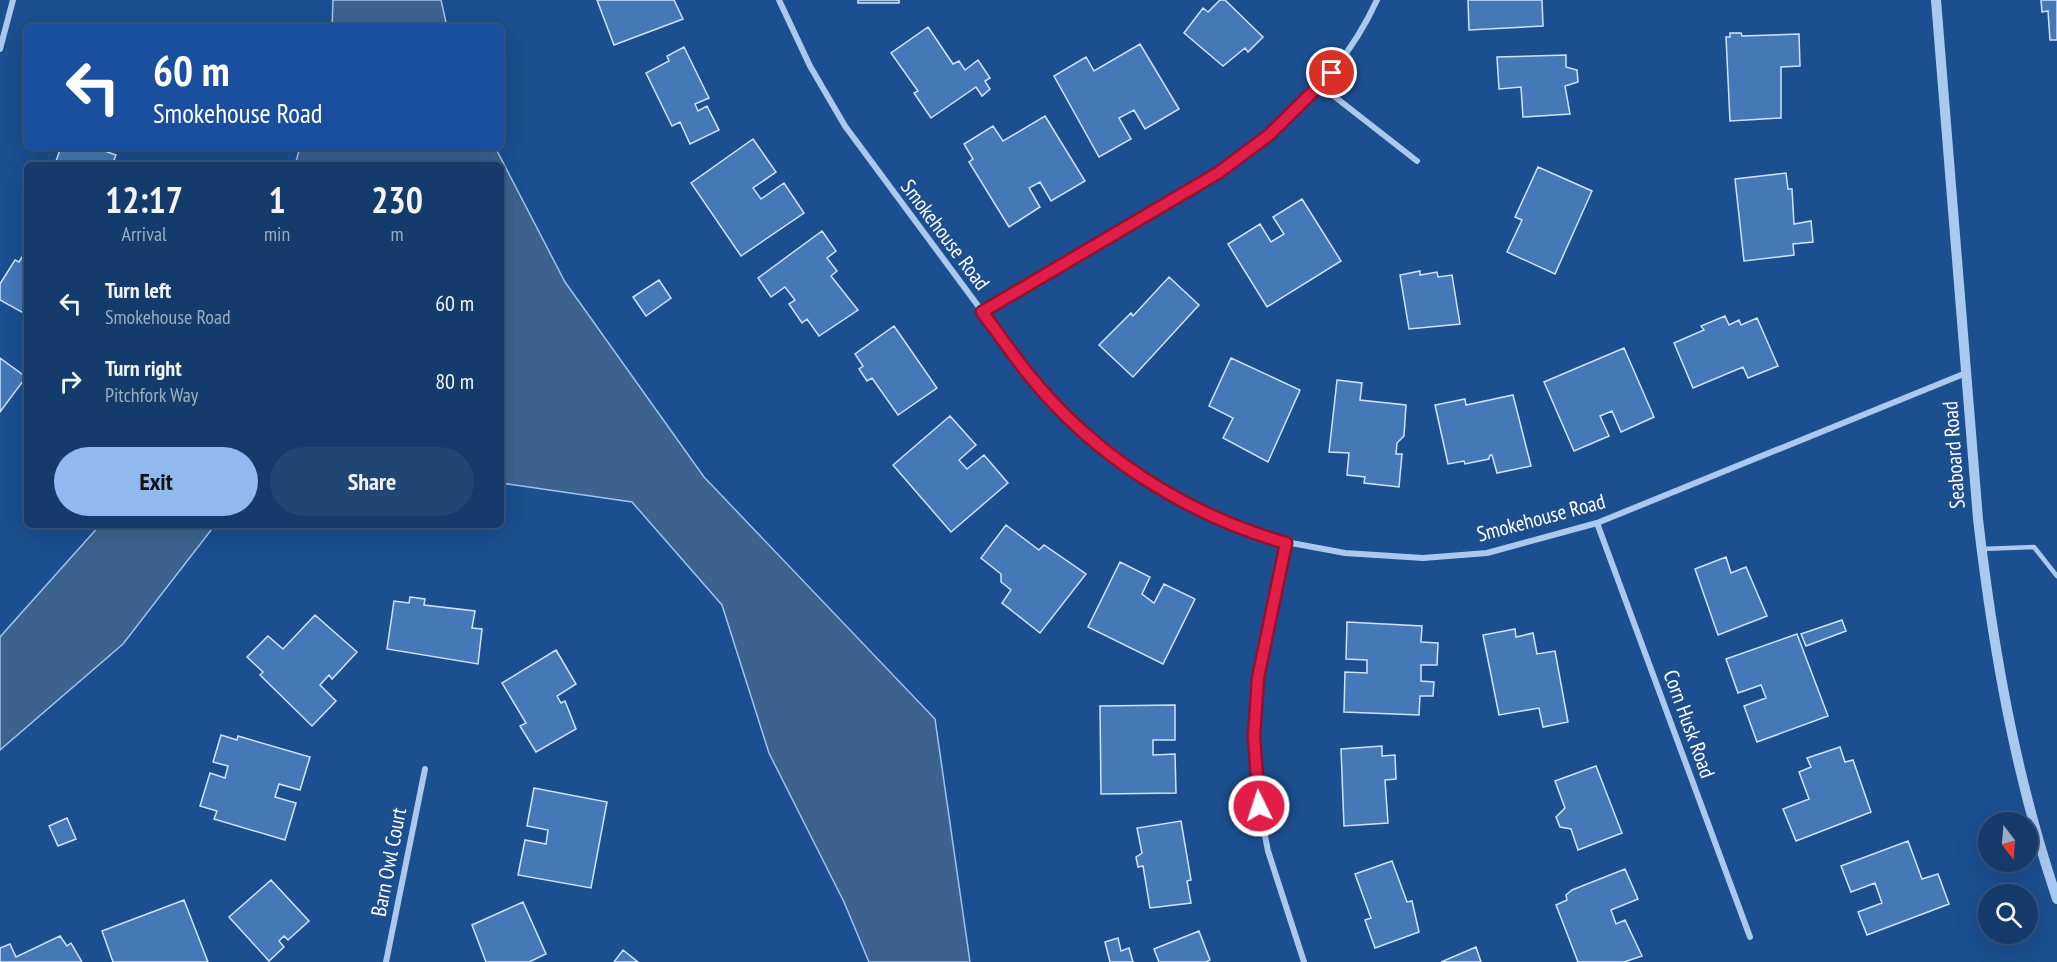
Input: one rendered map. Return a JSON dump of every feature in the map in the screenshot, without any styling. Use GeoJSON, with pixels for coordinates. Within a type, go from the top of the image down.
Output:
{"type":"FeatureCollection","features":[{"type":"Feature","properties":{"kind":"street"},"geometry":{"type":"LineString","coordinates":[[0,49],[13,0]]}},
{"type":"Feature","properties":{"kind":"street","name":"Smokehouse Road"},"geometry":{"type":"LineString","coordinates":[[779,0],[810,66],[844,126],[1044,392],[1080,429],[1127,467],[1179,500],[1222,521],[1256,534],[1286,543],[1345,553],[1423,558],[1487,553],[1597,523],[1967,373]]}},
{"type":"Feature","properties":{"kind":"street"},"geometry":{"type":"LineString","coordinates":[[982,312],[1218,173],[1269,135],[1321,86],[1343,60],[1356,41],[1377,0]]}},
{"type":"Feature","properties":{"kind":"street","name":"Seaboard Road"},"geometry":{"type":"LineString","coordinates":[[1936,0],[1982,549],[2000,675],[2016,757],[2037,838],[2057,898]]}},
{"type":"Feature","properties":{"kind":"street"},"geometry":{"type":"LineString","coordinates":[[1321,86],[1417,161]]}},
{"type":"Feature","properties":{"kind":"street","name":"Corn Husk Road"},"geometry":{"type":"LineString","coordinates":[[1597,523],[1750,937]]}},
{"type":"Feature","properties":{"kind":"street"},"geometry":{"type":"LineString","coordinates":[[1286,543],[1258,678],[1254,736],[1259,806],[1268,851],[1304,962]]}},
{"type":"Feature","properties":{"kind":"street","name":"Barn Owl Court"},"geometry":{"type":"LineString","coordinates":[[387,962],[424,769]]}},
{"type":"Feature","properties":{"kind":"lane"},"geometry":{"type":"LineString","coordinates":[[1982,549],[2034,547],[2057,576]]}},
{"type":"Feature","properties":{"kind":"water"},"geometry":{"type":"Polygon","coordinates":[[[333,0],[441,0],[446,24],[332,24],[333,0]]]}},
{"type":"Feature","properties":{"kind":"water"},"geometry":{"type":"Polygon","coordinates":[[[299,150],[497,150],[503,162],[296,162],[299,150]]]}},
{"type":"Feature","properties":{"kind":"water"},"geometry":{"type":"Polygon","coordinates":[[[504,164],[565,282],[704,477],[935,719],[970,962],[869,962],[844,902],[769,753],[722,605],[632,502],[504,483],[504,164]]]}},
{"type":"Feature","properties":{"kind":"water"},"geometry":{"type":"Polygon","coordinates":[[[97,528],[213,528],[123,644],[0,750],[0,637],[97,528]]]}},
{"type":"Feature","properties":{"kind":"building"},"geometry":{"type":"Polygon","coordinates":[[[597,0],[674,0],[683,19],[614,45],[597,0]]]}},
{"type":"Feature","properties":{"kind":"building"},"geometry":{"type":"Polygon","coordinates":[[[858,0],[899,0],[899,3],[858,3],[858,0]]]}},
{"type":"Feature","properties":{"kind":"building"},"geometry":{"type":"Polygon","coordinates":[[[1220,0],[1225,0],[1263,37],[1248,52],[1245,48],[1223,66],[1184,33],[1203,8],[1208,12],[1220,0]]]}},
{"type":"Feature","properties":{"kind":"building"},"geometry":{"type":"Polygon","coordinates":[[[1468,0],[1542,0],[1543,26],[1469,30],[1468,0]]]}},
{"type":"Feature","properties":{"kind":"building"},"geometry":{"type":"Polygon","coordinates":[[[2041,0],[2057,0],[2057,40],[2050,40],[2048,11],[2042,12],[2041,0]]]}},
{"type":"Feature","properties":{"kind":"building"},"geometry":{"type":"Polygon","coordinates":[[[928,27],[953,64],[959,61],[965,70],[978,60],[990,78],[985,81],[990,89],[982,96],[976,87],[931,118],[914,93],[918,91],[891,53],[928,27]]]}},
{"type":"Feature","properties":{"kind":"building"},"geometry":{"type":"Polygon","coordinates":[[[1730,33],[1741,33],[1742,36],[1799,34],[1800,66],[1781,67],[1781,118],[1730,121],[1726,37],[1730,37],[1730,33]]]}},
{"type":"Feature","properties":{"kind":"building"},"geometry":{"type":"Polygon","coordinates":[[[1140,44],[1179,109],[1145,129],[1134,110],[1119,118],[1131,139],[1099,157],[1054,76],[1086,57],[1094,71],[1140,44]]]}},
{"type":"Feature","properties":{"kind":"building"},"geometry":{"type":"Polygon","coordinates":[[[684,47],[709,98],[695,104],[698,111],[707,106],[719,130],[690,144],[680,122],[672,126],[646,73],[669,61],[667,56],[684,47]]]}},
{"type":"Feature","properties":{"kind":"building"},"geometry":{"type":"Polygon","coordinates":[[[1566,55],[1566,67],[1577,70],[1578,82],[1565,86],[1570,114],[1523,117],[1521,87],[1499,89],[1497,57],[1566,55]]]}},
{"type":"Feature","properties":{"kind":"building"},"geometry":{"type":"Polygon","coordinates":[[[1045,116],[1085,181],[1051,201],[1040,182],[1029,188],[1040,207],[1009,227],[969,162],[973,159],[964,144],[993,126],[1003,141],[1045,116]]]}},
{"type":"Feature","properties":{"kind":"building"},"geometry":{"type":"Polygon","coordinates":[[[753,139],[776,172],[753,188],[761,199],[784,183],[804,213],[741,256],[691,183],[753,139]]]}},
{"type":"Feature","properties":{"kind":"building"},"geometry":{"type":"Polygon","coordinates":[[[60,150],[102,150],[116,155],[113,162],[56,162],[60,150]]]}},
{"type":"Feature","properties":{"kind":"building"},"geometry":{"type":"Polygon","coordinates":[[[1538,167],[1592,191],[1555,274],[1507,252],[1522,220],[1515,217],[1538,167]]]}},
{"type":"Feature","properties":{"kind":"building"},"geometry":{"type":"Polygon","coordinates":[[[1786,173],[1788,189],[1792,189],[1794,224],[1811,221],[1813,242],[1793,244],[1794,255],[1744,261],[1735,179],[1786,173]]]}},
{"type":"Feature","properties":{"kind":"building"},"geometry":{"type":"Polygon","coordinates":[[[1302,199],[1341,261],[1267,307],[1228,244],[1260,224],[1271,242],[1284,234],[1273,217],[1302,199]]]}},
{"type":"Feature","properties":{"kind":"building"},"geometry":{"type":"Polygon","coordinates":[[[822,231],[836,251],[827,258],[837,271],[831,276],[858,310],[819,336],[807,319],[802,323],[789,304],[795,300],[785,287],[771,297],[758,278],[822,231]]]}},
{"type":"Feature","properties":{"kind":"building"},"geometry":{"type":"Polygon","coordinates":[[[24,254],[24,313],[0,300],[0,284],[15,260],[19,262],[24,254]]]}},
{"type":"Feature","properties":{"kind":"building"},"geometry":{"type":"Polygon","coordinates":[[[1420,271],[1420,275],[1437,272],[1438,277],[1452,275],[1460,324],[1409,329],[1400,275],[1420,271]]]}},
{"type":"Feature","properties":{"kind":"building"},"geometry":{"type":"Polygon","coordinates":[[[1169,277],[1199,305],[1133,377],[1099,345],[1131,313],[1133,316],[1169,277]]]}},
{"type":"Feature","properties":{"kind":"building"},"geometry":{"type":"Polygon","coordinates":[[[659,280],[671,298],[646,316],[633,297],[659,280]]]}},
{"type":"Feature","properties":{"kind":"building"},"geometry":{"type":"Polygon","coordinates":[[[1725,316],[1729,325],[1739,320],[1741,325],[1757,318],[1778,366],[1748,378],[1743,367],[1693,388],[1674,343],[1704,330],[1701,326],[1725,316]]]}},
{"type":"Feature","properties":{"kind":"building"},"geometry":{"type":"Polygon","coordinates":[[[894,326],[937,388],[898,415],[872,378],[867,381],[859,369],[863,366],[855,354],[894,326]]]}},
{"type":"Feature","properties":{"kind":"building"},"geometry":{"type":"Polygon","coordinates":[[[1624,348],[1654,417],[1621,432],[1612,411],[1600,416],[1609,436],[1574,451],[1544,382],[1624,348]]]}},
{"type":"Feature","properties":{"kind":"building"},"geometry":{"type":"Polygon","coordinates":[[[0,358],[24,376],[24,380],[0,412],[0,358]]]}},
{"type":"Feature","properties":{"kind":"building"},"geometry":{"type":"Polygon","coordinates":[[[1231,358],[1300,390],[1268,462],[1223,438],[1233,418],[1209,406],[1231,358]]]}},
{"type":"Feature","properties":{"kind":"building"},"geometry":{"type":"Polygon","coordinates":[[[1337,380],[1362,383],[1360,400],[1406,405],[1404,436],[1397,443],[1396,454],[1402,454],[1399,487],[1364,483],[1365,477],[1347,475],[1349,453],[1329,452],[1337,380]]]}},
{"type":"Feature","properties":{"kind":"building"},"geometry":{"type":"Polygon","coordinates":[[[1513,395],[1531,466],[1497,473],[1492,455],[1489,459],[1465,464],[1464,461],[1448,464],[1435,405],[1465,399],[1466,405],[1513,395]]]}},
{"type":"Feature","properties":{"kind":"building"},"geometry":{"type":"Polygon","coordinates":[[[950,416],[976,445],[959,460],[967,469],[984,455],[1008,483],[951,532],[893,465],[950,416]]]}},
{"type":"Feature","properties":{"kind":"building"},"geometry":{"type":"Polygon","coordinates":[[[1006,525],[1039,550],[1044,545],[1086,574],[1040,633],[1002,603],[1011,590],[1001,582],[1001,574],[981,558],[1006,525]]]}},
{"type":"Feature","properties":{"kind":"building"},"geometry":{"type":"Polygon","coordinates":[[[1726,557],[1731,573],[1746,567],[1767,616],[1718,635],[1695,569],[1726,557]]]}},
{"type":"Feature","properties":{"kind":"building"},"geometry":{"type":"Polygon","coordinates":[[[1120,562],[1150,577],[1142,594],[1154,603],[1164,584],[1195,599],[1163,664],[1088,627],[1120,562]]]}},
{"type":"Feature","properties":{"kind":"building"},"geometry":{"type":"Polygon","coordinates":[[[410,597],[425,599],[424,605],[475,611],[472,628],[482,629],[478,664],[387,649],[394,601],[409,603],[410,597]]]}},
{"type":"Feature","properties":{"kind":"building"},"geometry":{"type":"Polygon","coordinates":[[[315,615],[357,652],[332,679],[329,675],[320,685],[336,701],[312,726],[260,675],[263,672],[247,657],[268,636],[283,649],[315,615]]]}},
{"type":"Feature","properties":{"kind":"building"},"geometry":{"type":"Polygon","coordinates":[[[1842,620],[1846,631],[1806,646],[1801,634],[1842,620]]]}},
{"type":"Feature","properties":{"kind":"building"},"geometry":{"type":"Polygon","coordinates":[[[1347,622],[1422,626],[1421,642],[1438,643],[1437,665],[1421,665],[1421,681],[1434,682],[1433,696],[1420,696],[1419,715],[1344,712],[1345,672],[1367,673],[1367,660],[1346,659],[1347,622]]]}},
{"type":"Feature","properties":{"kind":"building"},"geometry":{"type":"Polygon","coordinates":[[[1515,629],[1516,637],[1533,633],[1537,654],[1555,651],[1568,722],[1543,727],[1539,708],[1499,715],[1483,635],[1515,629]]]}},
{"type":"Feature","properties":{"kind":"building"},"geometry":{"type":"Polygon","coordinates":[[[1797,634],[1828,716],[1757,742],[1744,706],[1766,698],[1761,685],[1738,693],[1726,659],[1797,634]]]}},
{"type":"Feature","properties":{"kind":"building"},"geometry":{"type":"Polygon","coordinates":[[[556,650],[576,684],[557,696],[561,703],[565,701],[576,729],[536,752],[520,726],[526,723],[502,683],[556,650]]]}},
{"type":"Feature","properties":{"kind":"building"},"geometry":{"type":"Polygon","coordinates":[[[1175,705],[1175,740],[1153,740],[1153,755],[1175,754],[1176,793],[1101,794],[1100,706],[1175,705]]]}},
{"type":"Feature","properties":{"kind":"building"},"geometry":{"type":"Polygon","coordinates":[[[221,735],[237,740],[238,736],[310,757],[300,790],[279,784],[275,797],[296,803],[285,840],[214,819],[217,811],[200,806],[210,773],[225,778],[228,766],[213,762],[221,735]]]}},
{"type":"Feature","properties":{"kind":"building"},"geometry":{"type":"Polygon","coordinates":[[[1382,746],[1382,756],[1395,755],[1396,779],[1385,780],[1388,823],[1344,826],[1341,749],[1382,746]]]}},
{"type":"Feature","properties":{"kind":"building"},"geometry":{"type":"Polygon","coordinates":[[[1840,747],[1845,762],[1853,760],[1871,812],[1796,841],[1783,809],[1809,799],[1799,772],[1811,767],[1807,758],[1840,747]]]}},
{"type":"Feature","properties":{"kind":"building"},"geometry":{"type":"Polygon","coordinates":[[[1596,766],[1622,833],[1578,850],[1571,829],[1560,827],[1556,817],[1565,808],[1555,781],[1596,766]]]}},
{"type":"Feature","properties":{"kind":"building"},"geometry":{"type":"Polygon","coordinates":[[[534,788],[607,802],[591,888],[518,875],[525,840],[546,844],[548,830],[527,826],[534,788]]]}},
{"type":"Feature","properties":{"kind":"building"},"geometry":{"type":"Polygon","coordinates":[[[67,818],[76,839],[58,846],[49,826],[67,818]]]}},
{"type":"Feature","properties":{"kind":"building"},"geometry":{"type":"Polygon","coordinates":[[[1181,821],[1191,880],[1187,881],[1191,903],[1150,908],[1143,866],[1138,867],[1136,857],[1142,853],[1137,828],[1181,821]]]}},
{"type":"Feature","properties":{"kind":"building"},"geometry":{"type":"Polygon","coordinates":[[[1908,841],[1922,879],[1938,874],[1949,904],[1867,935],[1858,912],[1882,903],[1875,883],[1851,892],[1841,866],[1908,841]]]}},
{"type":"Feature","properties":{"kind":"building"},"geometry":{"type":"Polygon","coordinates":[[[1392,861],[1407,902],[1412,901],[1419,932],[1375,948],[1365,920],[1371,918],[1355,874],[1392,861]]]}},
{"type":"Feature","properties":{"kind":"building"},"geometry":{"type":"Polygon","coordinates":[[[1625,869],[1638,899],[1611,910],[1616,924],[1625,920],[1642,956],[1624,962],[1578,962],[1556,905],[1567,900],[1566,895],[1572,890],[1625,869]]]}},
{"type":"Feature","properties":{"kind":"building"},"geometry":{"type":"Polygon","coordinates":[[[271,880],[309,921],[288,940],[284,936],[279,941],[284,947],[269,961],[229,917],[271,880]]]}},
{"type":"Feature","properties":{"kind":"building"},"geometry":{"type":"Polygon","coordinates":[[[184,900],[208,962],[113,962],[102,931],[184,900]]]}},
{"type":"Feature","properties":{"kind":"building"},"geometry":{"type":"Polygon","coordinates":[[[523,902],[546,954],[529,962],[486,962],[472,925],[523,902]]]}},
{"type":"Feature","properties":{"kind":"building"},"geometry":{"type":"Polygon","coordinates":[[[1199,931],[1210,960],[1206,962],[1159,962],[1154,949],[1199,931]]]}},
{"type":"Feature","properties":{"kind":"building"},"geometry":{"type":"Polygon","coordinates":[[[60,936],[67,946],[71,943],[82,962],[0,962],[0,948],[10,944],[16,957],[60,936]]]}},
{"type":"Feature","properties":{"kind":"building"},"geometry":{"type":"Polygon","coordinates":[[[1118,938],[1121,951],[1129,948],[1133,962],[1110,962],[1105,942],[1118,938]]]}},
{"type":"Feature","properties":{"kind":"building"},"geometry":{"type":"Polygon","coordinates":[[[1476,947],[1481,962],[1441,962],[1476,947]]]}},
{"type":"Feature","properties":{"kind":"building"},"geometry":{"type":"Polygon","coordinates":[[[623,950],[638,962],[614,962],[623,950]]]}},
{"type":"Feature","properties":{"kind":"route"},"geometry":{"type":"LineString","coordinates":[[1259,806],[1254,736],[1258,678],[1286,543],[1222,521],[1179,500],[1127,467],[1080,429],[1030,376],[982,312],[1218,173],[1269,135],[1332,73]]}}]}
